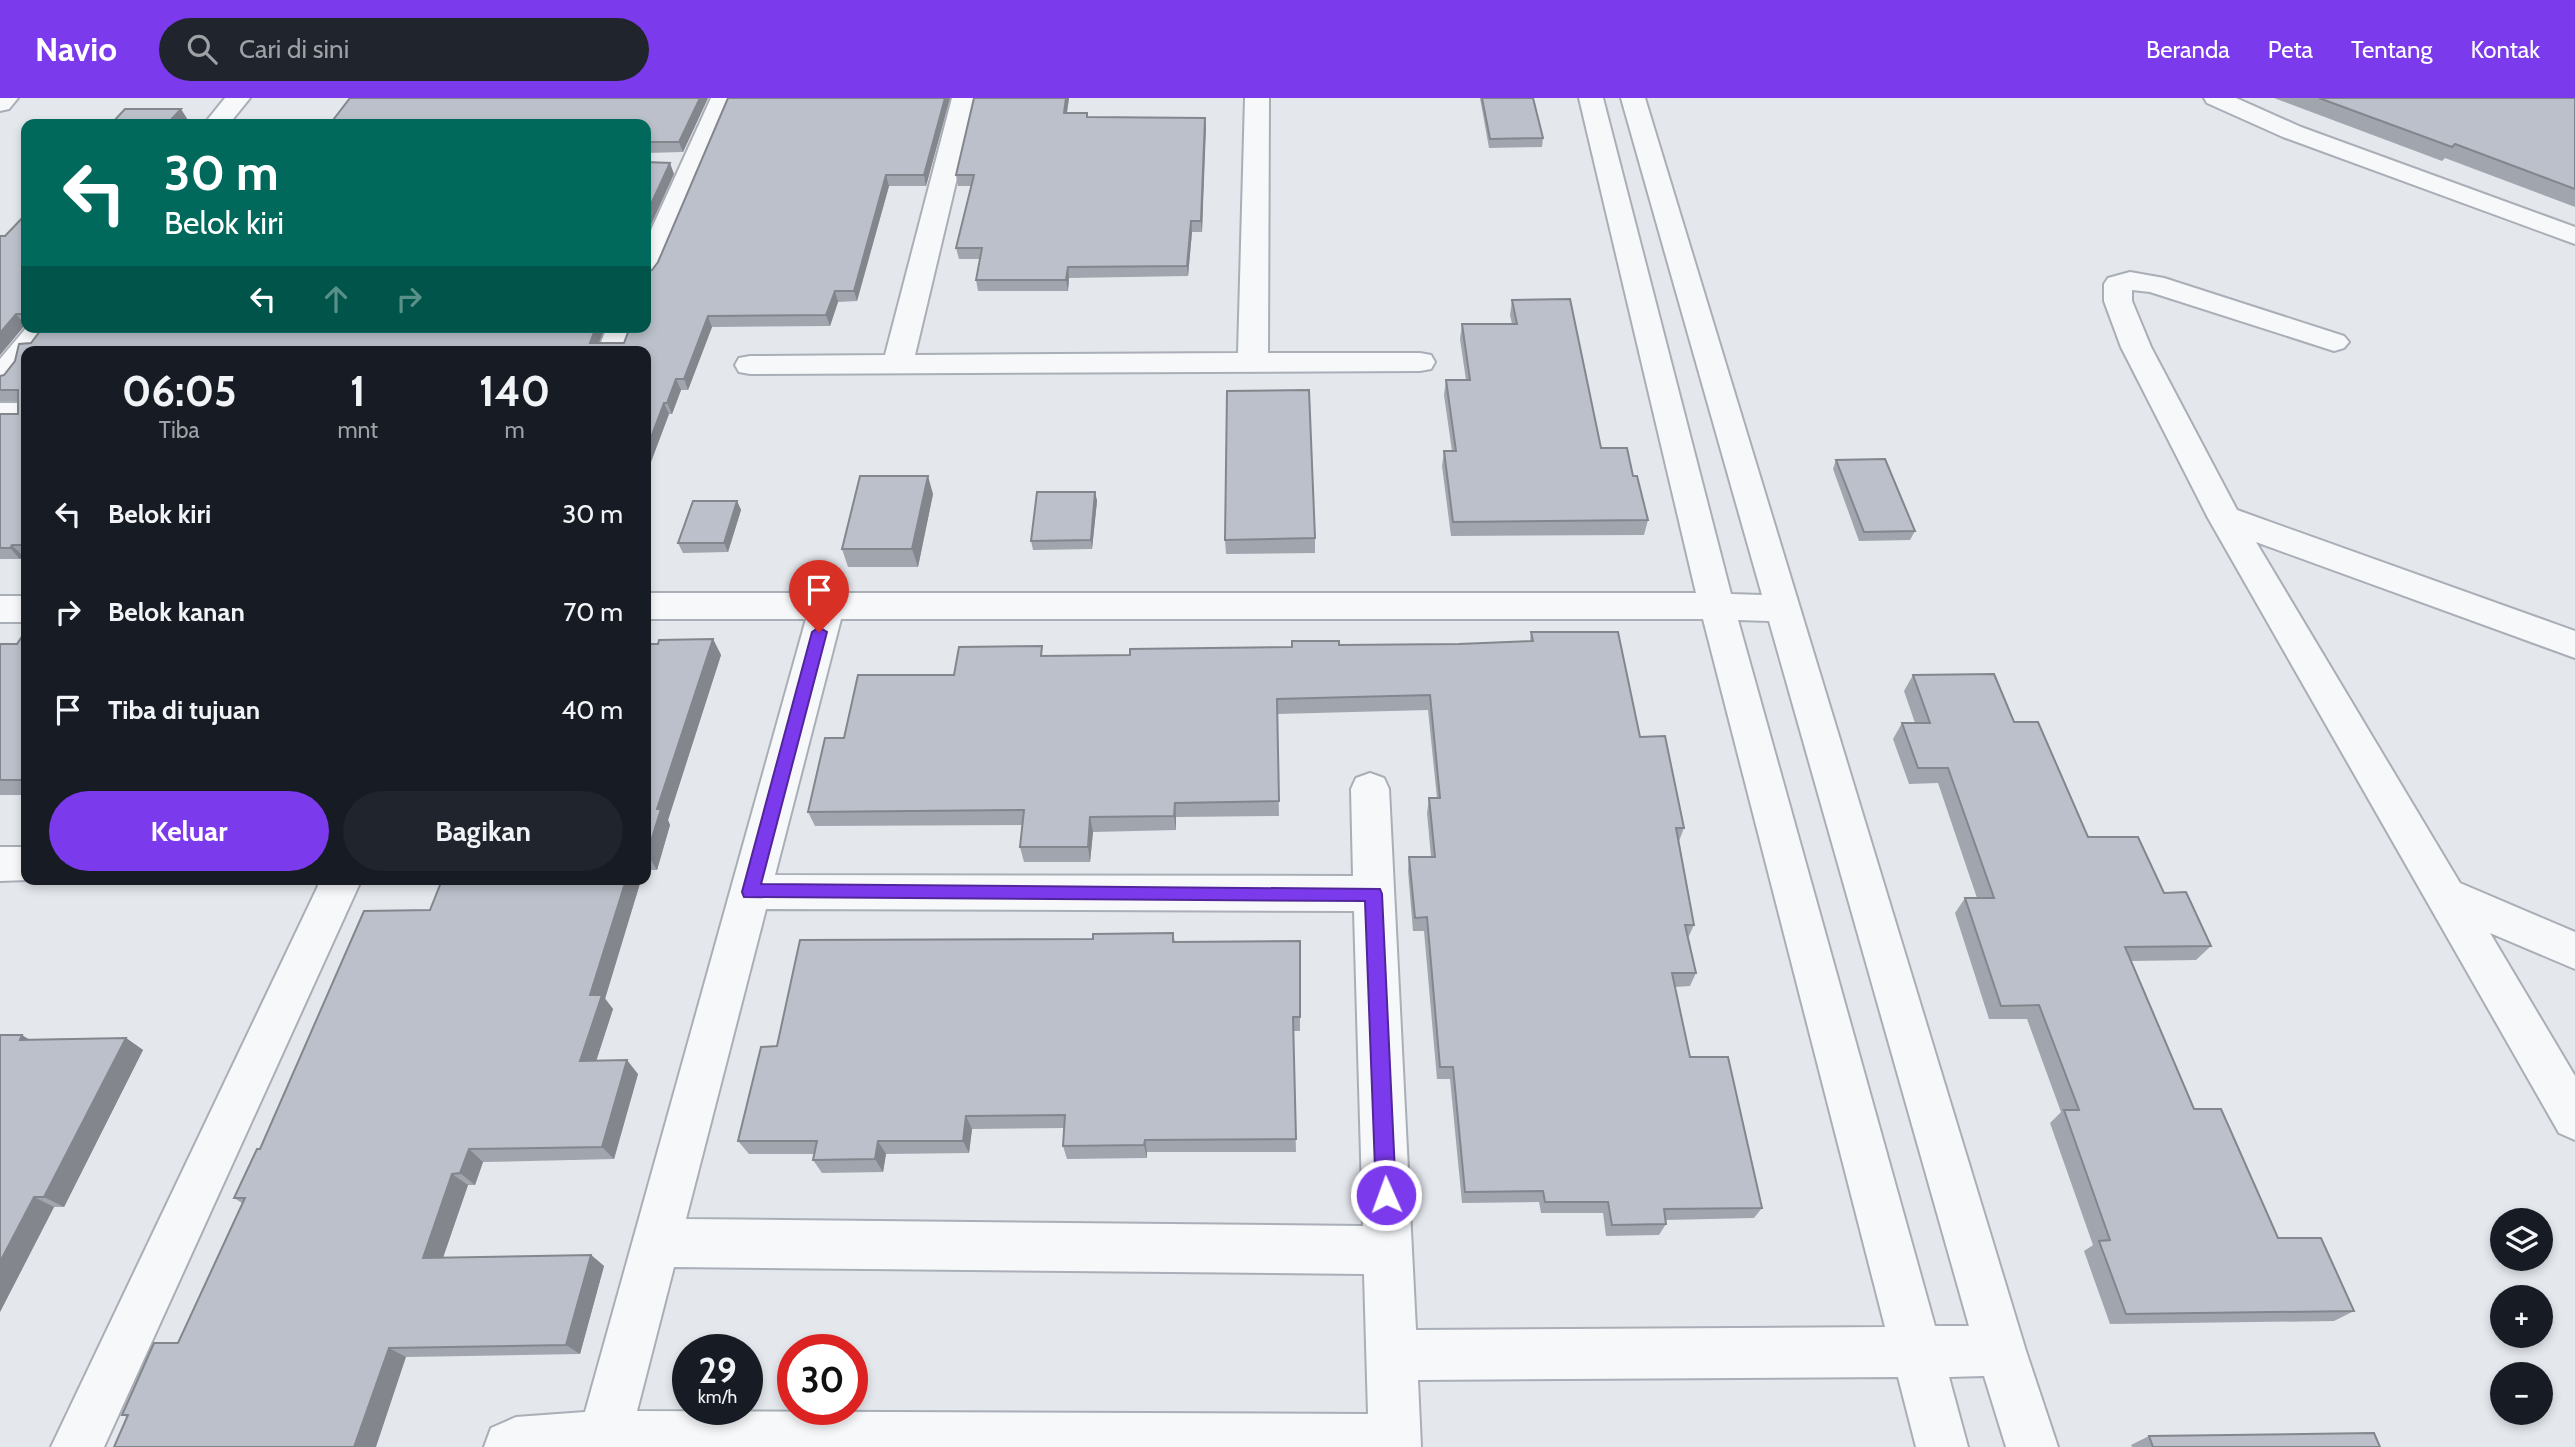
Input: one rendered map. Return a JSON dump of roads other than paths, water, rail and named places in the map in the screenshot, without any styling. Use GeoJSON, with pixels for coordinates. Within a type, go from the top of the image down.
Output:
{"type":"FeatureCollection","features":[{"type":"Feature","properties":{"kind":"street"},"geometry":{"type":"LineString","coordinates":[[0,104],[6,98]]}},
{"type":"Feature","properties":{"kind":"street"},"geometry":{"type":"LineString","coordinates":[[220,119],[238,98]]}},
{"type":"Feature","properties":{"kind":"street"},"geometry":{"type":"LineString","coordinates":[[651,256],[680,163],[723,98]]}},
{"type":"Feature","properties":{"kind":"street"},"geometry":{"type":"LineString","coordinates":[[898,364],[964,98]]}},
{"type":"Feature","properties":{"kind":"street"},"geometry":{"type":"LineString","coordinates":[[1253,363],[1257,98]]}},
{"type":"Feature","properties":{"kind":"street"},"geometry":{"type":"LineString","coordinates":[[1591,98],[1717,606],[1942,1447]]}},
{"type":"Feature","properties":{"kind":"street"},"geometry":{"type":"LineString","coordinates":[[1633,98],[2001,1351],[2032,1447]]}},
{"type":"Feature","properties":{"kind":"street"},"geometry":{"type":"LineString","coordinates":[[2216,98],[2292,132],[2575,236]]}},
{"type":"Feature","properties":{"kind":"street"},"geometry":{"type":"LineString","coordinates":[[2334,342],[2154,284],[2130,281],[2118,284],[2118,301],[2136,347],[2225,518],[2575,1118]]}},
{"type":"Feature","properties":{"kind":"street"},"geometry":{"type":"LineString","coordinates":[[0,379],[21,354]]}},
{"type":"Feature","properties":{"kind":"street"},"geometry":{"type":"LineString","coordinates":[[750,365],[1420,362]]}},
{"type":"Feature","properties":{"kind":"street"},"geometry":{"type":"LineString","coordinates":[[0,413],[21,413]]}},
{"type":"Feature","properties":{"kind":"street"},"geometry":{"type":"LineString","coordinates":[[2225,518],[2575,645]]}},
{"type":"Feature","properties":{"kind":"street"},"geometry":{"type":"LineString","coordinates":[[604,1437],[827,606]]}},
{"type":"Feature","properties":{"kind":"street"},"geometry":{"type":"LineString","coordinates":[[651,607],[1717,606],[1783,609]]}},
{"type":"Feature","properties":{"kind":"street"},"geometry":{"type":"LineString","coordinates":[[0,610],[21,609]]}},
{"type":"Feature","properties":{"kind":"street"},"geometry":{"type":"LineString","coordinates":[[510,1447],[516,1443],[604,1437],[947,1443],[1395,1443],[1370,789]]}},
{"type":"Feature","properties":{"kind":"street"},"geometry":{"type":"LineString","coordinates":[[0,864],[21,864]]}},
{"type":"Feature","properties":{"kind":"street"},"geometry":{"type":"LineString","coordinates":[[76,1447],[338,885]]}},
{"type":"Feature","properties":{"kind":"street"},"geometry":{"type":"LineString","coordinates":[[750,892],[1374,894]]}},
{"type":"Feature","properties":{"kind":"street"},"geometry":{"type":"LineString","coordinates":[[2445,895],[2575,951]]}},
{"type":"Feature","properties":{"kind":"street"},"geometry":{"type":"LineString","coordinates":[[656,1243],[1388,1250]]}},
{"type":"Feature","properties":{"kind":"street"},"geometry":{"type":"LineString","coordinates":[[1392,1356],[2001,1351]]}}]}
